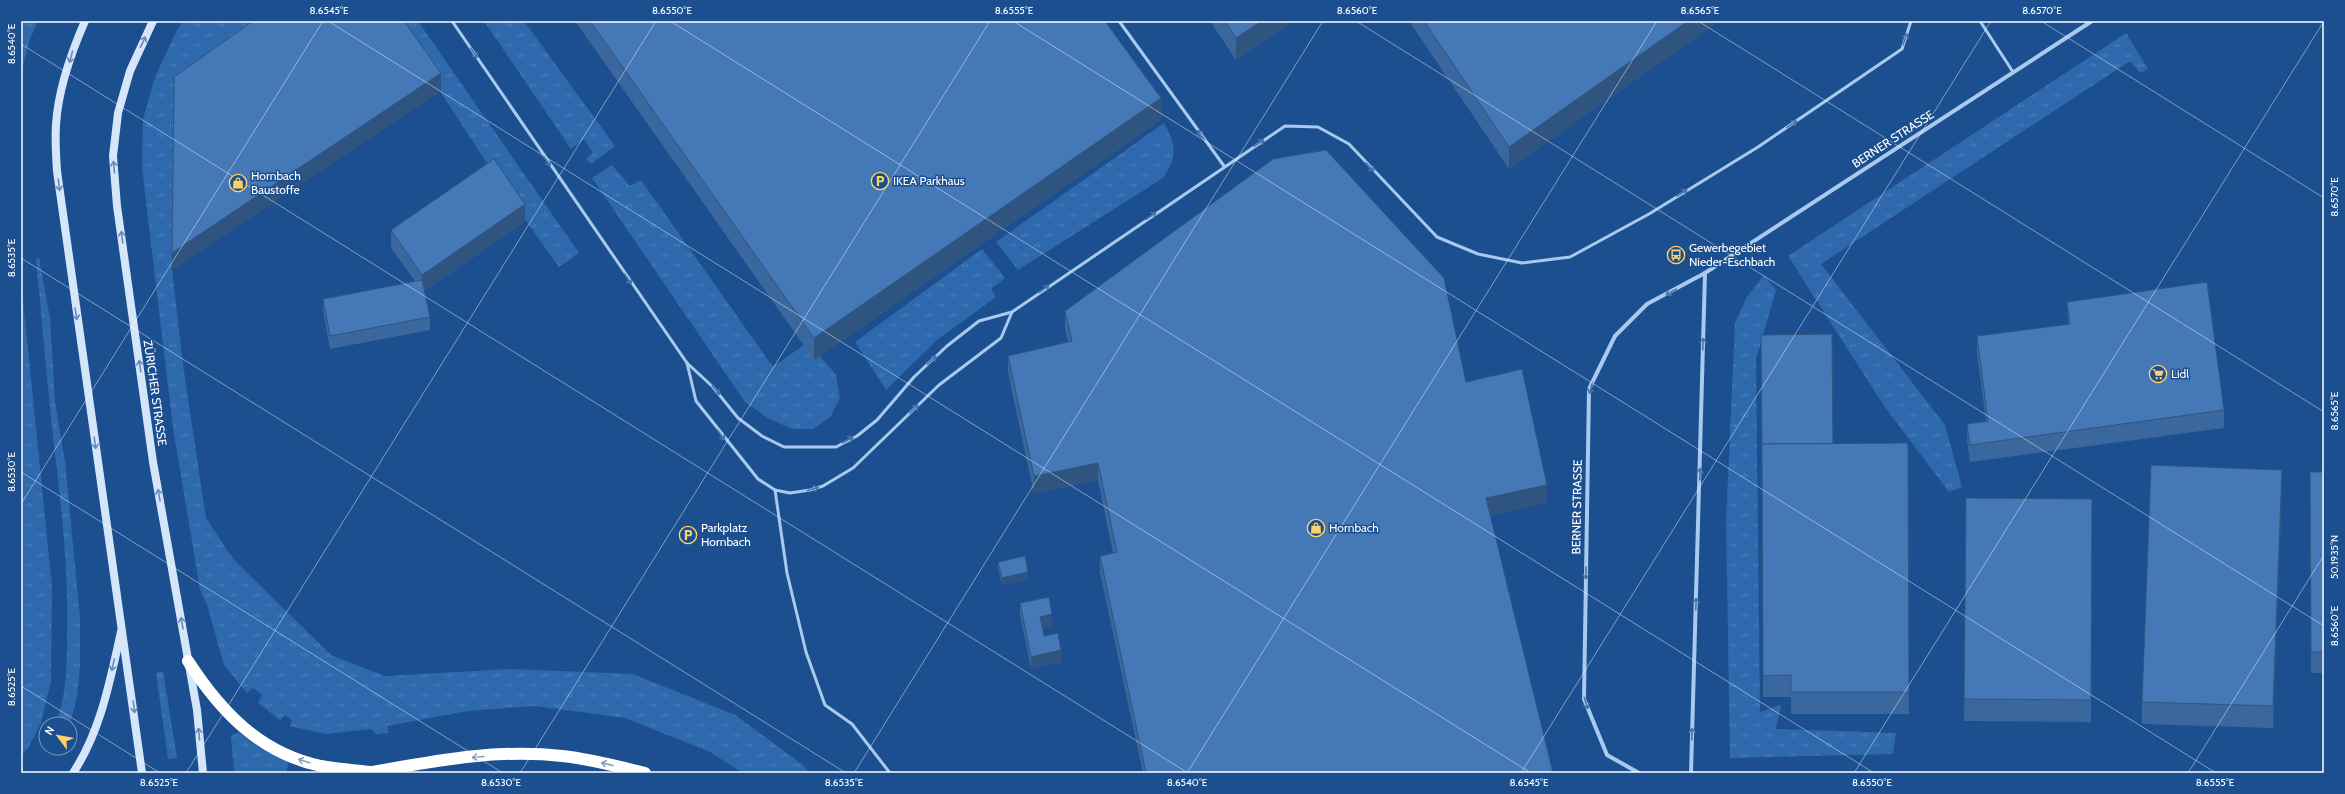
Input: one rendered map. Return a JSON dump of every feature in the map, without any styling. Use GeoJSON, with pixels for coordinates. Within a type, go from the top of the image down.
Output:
{"type":"FeatureCollection","features":[{"type":"Feature","properties":{"kind":"highway"},"geometry":{"type":"LineString","coordinates":[[188,661],[208,691],[224,711],[242,727],[268,745],[295,758],[321,766],[368,773],[442,760],[517,753],[580,758],[645,773]]}},
{"type":"Feature","properties":{"kind":"street"},"geometry":{"type":"LineString","coordinates":[[85,21],[72,50],[60,99],[56,124],[57,171],[142,773]]}},
{"type":"Feature","properties":{"kind":"street","name":"ZÜRICHER STRASSE"},"geometry":{"type":"LineString","coordinates":[[153,21],[130,71],[118,113],[113,156],[117,206],[153,462],[197,710],[203,773]]}},
{"type":"Feature","properties":{"kind":"street","name":"BERNER STRASSE"},"geometry":{"type":"LineString","coordinates":[[1639,773],[1607,755],[1584,699],[1589,389],[1614,336],[1647,304],[1705,274],[2092,21]]}},
{"type":"Feature","properties":{"kind":"street"},"geometry":{"type":"LineString","coordinates":[[1691,773],[1705,274]]}},
{"type":"Feature","properties":{"kind":"street"},"geometry":{"type":"LineString","coordinates":[[72,773],[82,758],[95,729],[106,698],[122,627]]}},
{"type":"Feature","properties":{"kind":"lane"},"geometry":{"type":"LineString","coordinates":[[452,21],[687,363],[713,387],[738,418],[762,436],[784,447],[836,447],[857,436],[877,420],[914,377],[947,346],[979,320],[1012,312],[1224,166],[1285,126],[1318,127],[1349,144],[1437,237],[1478,254],[1522,263],[1570,257],[1649,214],[1758,147],[1902,49],[1911,21]]}},
{"type":"Feature","properties":{"kind":"lane"},"geometry":{"type":"LineString","coordinates":[[1119,21],[1224,166]]}},
{"type":"Feature","properties":{"kind":"lane"},"geometry":{"type":"LineString","coordinates":[[1980,21],[2013,72]]}},
{"type":"Feature","properties":{"kind":"lane"},"geometry":{"type":"LineString","coordinates":[[687,363],[696,401],[758,479],[775,490],[790,493],[810,490],[823,486],[853,468],[939,385],[1001,338],[1012,312]]}},
{"type":"Feature","properties":{"kind":"lane"},"geometry":{"type":"LineString","coordinates":[[775,490],[787,573],[806,652],[825,705],[852,724],[890,773]]}},
{"type":"Feature","properties":{"kind":"green space"},"geometry":{"type":"Polygon","coordinates":[[[21,21],[38,21],[30,39],[21,73],[21,21]]]}},
{"type":"Feature","properties":{"kind":"green space"},"geometry":{"type":"Polygon","coordinates":[[[183,21],[278,21],[172,270],[184,372],[206,518],[233,559],[331,655],[385,676],[510,669],[633,674],[735,715],[803,765],[809,773],[743,773],[710,752],[625,718],[535,706],[468,711],[387,726],[389,733],[376,734],[371,729],[326,734],[290,726],[292,720],[285,715],[280,720],[258,703],[262,695],[253,688],[247,693],[224,665],[208,608],[200,589],[173,428],[142,168],[143,119],[155,77],[176,32],[183,21]]]}},
{"type":"Feature","properties":{"kind":"green space"},"geometry":{"type":"Polygon","coordinates":[[[392,21],[418,21],[579,253],[559,267],[537,237],[392,21]]]}},
{"type":"Feature","properties":{"kind":"green space"},"geometry":{"type":"Polygon","coordinates":[[[484,21],[524,21],[615,146],[591,164],[586,159],[593,153],[584,139],[571,149],[484,21]]]}},
{"type":"Feature","properties":{"kind":"green space"},"geometry":{"type":"Polygon","coordinates":[[[2126,33],[2148,69],[2140,73],[2130,61],[1821,264],[1945,425],[1962,487],[1949,492],[1884,406],[1788,256],[2126,33]]]}},
{"type":"Feature","properties":{"kind":"green space"},"geometry":{"type":"Polygon","coordinates":[[[1164,123],[1171,138],[1174,151],[1171,164],[1163,178],[1018,270],[996,242],[1164,123]]]}},
{"type":"Feature","properties":{"kind":"green space"},"geometry":{"type":"Polygon","coordinates":[[[612,165],[630,186],[641,180],[773,367],[804,345],[820,356],[836,375],[840,398],[830,417],[813,429],[792,429],[768,418],[745,402],[592,178],[612,165]]]}},
{"type":"Feature","properties":{"kind":"green space"},"geometry":{"type":"Polygon","coordinates":[[[982,249],[1005,278],[991,289],[996,297],[937,340],[886,390],[855,342],[982,249]]]}},
{"type":"Feature","properties":{"kind":"green space"},"geometry":{"type":"Polygon","coordinates":[[[39,258],[50,318],[55,402],[65,462],[80,617],[80,668],[77,696],[72,716],[58,716],[64,694],[66,673],[66,567],[36,259],[39,258]]]}},
{"type":"Feature","properties":{"kind":"green space"},"geometry":{"type":"Polygon","coordinates":[[[1764,275],[1776,290],[1756,359],[1760,712],[1781,705],[1776,729],[1896,733],[1893,754],[1730,758],[1726,521],[1735,323],[1747,297],[1764,275]]]}},
{"type":"Feature","properties":{"kind":"green space"},"geometry":{"type":"Polygon","coordinates":[[[21,281],[52,586],[51,681],[43,716],[38,716],[38,729],[28,748],[21,756],[21,281]]]}},
{"type":"Feature","properties":{"kind":"green space"},"geometry":{"type":"Polygon","coordinates":[[[163,671],[177,758],[168,759],[156,673],[163,671]]]}},
{"type":"Feature","properties":{"kind":"green space"},"geometry":{"type":"Polygon","coordinates":[[[239,732],[254,744],[289,761],[286,772],[237,773],[234,771],[231,736],[239,732]]]}},
{"type":"Feature","properties":{"kind":"building","name":"Hornbach Baustoffe"},"geometry":{"type":"Polygon","coordinates":[[[253,21],[404,21],[441,73],[172,253],[174,77],[253,21]]]}},
{"type":"Feature","properties":{"kind":"building","name":"IKEA Parkhaus"},"geometry":{"type":"Polygon","coordinates":[[[590,21],[1105,21],[1161,98],[814,338],[590,21]]]}},
{"type":"Feature","properties":{"kind":"building"},"geometry":{"type":"Polygon","coordinates":[[[1225,21],[1262,21],[1236,38],[1225,21]]]}},
{"type":"Feature","properties":{"kind":"building"},"geometry":{"type":"Polygon","coordinates":[[[1424,21],[1688,21],[1509,147],[1424,21]]]}},
{"type":"Feature","properties":{"kind":"building"},"geometry":{"type":"Polygon","coordinates":[[[1326,150],[1444,278],[1466,382],[1522,369],[1547,485],[1486,498],[1553,773],[1146,773],[1100,556],[1117,552],[1098,463],[1034,476],[1008,356],[1072,341],[1065,311],[1273,159],[1326,150]]]}},
{"type":"Feature","properties":{"kind":"building"},"geometry":{"type":"Polygon","coordinates":[[[494,159],[525,204],[422,275],[391,230],[494,159]]]}},
{"type":"Feature","properties":{"kind":"building"},"geometry":{"type":"Polygon","coordinates":[[[422,280],[430,317],[330,336],[323,299],[422,280]]]}},
{"type":"Feature","properties":{"kind":"building"},"geometry":{"type":"Polygon","coordinates":[[[2207,282],[2224,410],[1970,445],[1967,424],[1988,421],[1977,336],[2070,324],[2067,302],[2207,282]]]}},
{"type":"Feature","properties":{"kind":"building"},"geometry":{"type":"Polygon","coordinates":[[[1832,334],[1833,444],[1762,444],[1762,448],[1761,335],[1832,334]]]}},
{"type":"Feature","properties":{"kind":"building"},"geometry":{"type":"Polygon","coordinates":[[[1908,443],[1909,692],[1791,692],[1791,675],[1763,676],[1762,444],[1908,443]]]}},
{"type":"Feature","properties":{"kind":"building"},"geometry":{"type":"Polygon","coordinates":[[[2151,465],[2282,470],[2273,706],[2142,702],[2151,465]]]}},
{"type":"Feature","properties":{"kind":"building"},"geometry":{"type":"Polygon","coordinates":[[[2310,472],[2324,472],[2324,652],[2311,652],[2310,472]]]}},
{"type":"Feature","properties":{"kind":"building"},"geometry":{"type":"Polygon","coordinates":[[[1966,498],[2092,499],[2091,700],[1964,699],[1966,498]]]}},
{"type":"Feature","properties":{"kind":"building"},"geometry":{"type":"Polygon","coordinates":[[[1025,556],[1028,572],[1002,578],[998,562],[1025,556]]]}},
{"type":"Feature","properties":{"kind":"building"},"geometry":{"type":"Polygon","coordinates":[[[1049,597],[1052,614],[1040,617],[1044,636],[1058,633],[1061,650],[1031,657],[1020,603],[1049,597]]]}},
{"type":"Feature","properties":{"kind":"place","name":"IKEA Parkhaus"},"geometry":{"type":"Point","coordinates":[880,181]}},
{"type":"Feature","properties":{"kind":"place","name":"Hornbach Baustoffe"},"geometry":{"type":"Point","coordinates":[238,183]}},
{"type":"Feature","properties":{"kind":"place","name":"Gewerbegebiet Nieder-Eschbach"},"geometry":{"type":"Point","coordinates":[1676,255]}},
{"type":"Feature","properties":{"kind":"place","name":"Lidl"},"geometry":{"type":"Point","coordinates":[2158,374]}},
{"type":"Feature","properties":{"kind":"place","name":"Hornbach"},"geometry":{"type":"Point","coordinates":[1316,528]}},
{"type":"Feature","properties":{"kind":"place","name":"Parkplatz Hornbach"},"geometry":{"type":"Point","coordinates":[688,535]}}]}
